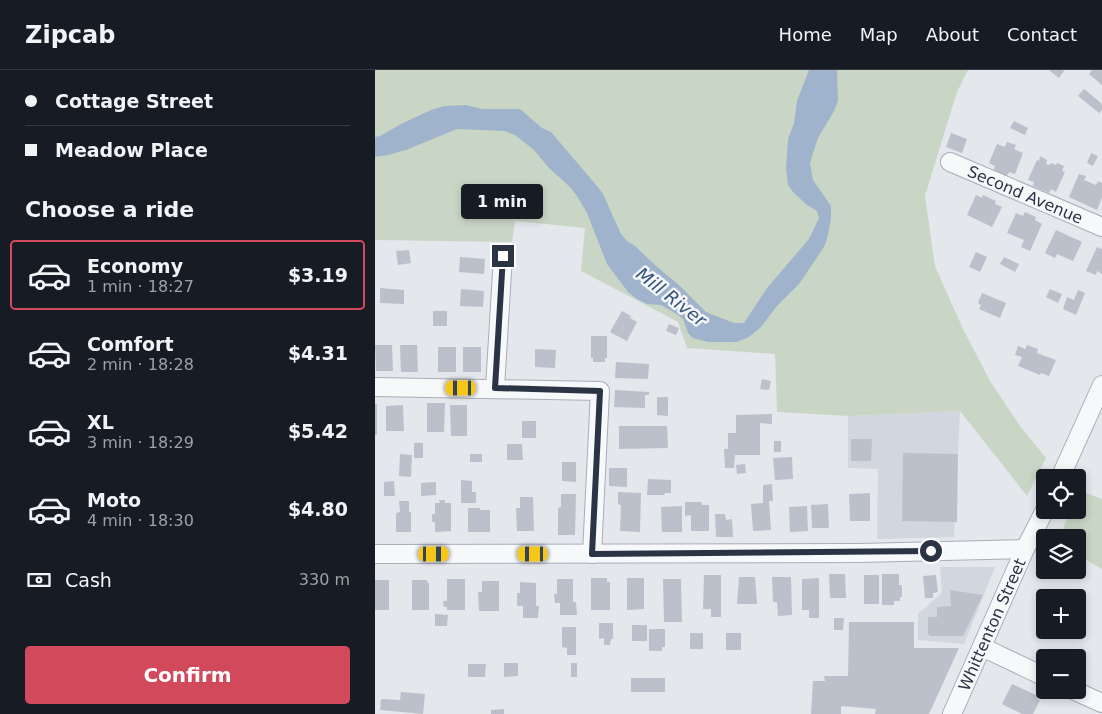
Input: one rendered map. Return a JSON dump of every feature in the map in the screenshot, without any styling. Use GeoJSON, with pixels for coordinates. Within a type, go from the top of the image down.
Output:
{"type":"FeatureCollection","features":[{"type":"Feature","properties":{"kind":"street","name":"Second Avenue"},"geometry":{"type":"LineString","coordinates":[[950,162],[1102,227]]}},
{"type":"Feature","properties":{"kind":"street"},"geometry":{"type":"LineString","coordinates":[[495,388],[503,256]]}},
{"type":"Feature","properties":{"kind":"street"},"geometry":{"type":"LineString","coordinates":[[1064,469],[1102,385]]}},
{"type":"Feature","properties":{"kind":"street"},"geometry":{"type":"LineString","coordinates":[[375,387],[600,391],[592,554]]}},
{"type":"Feature","properties":{"kind":"street","name":"Whittenton Street"},"geometry":{"type":"LineString","coordinates":[[952,714],[1025,549],[1040,519]]}},
{"type":"Feature","properties":{"kind":"street"},"geometry":{"type":"LineString","coordinates":[[375,554],[859,553],[1025,549]]}},
{"type":"Feature","properties":{"kind":"street"},"geometry":{"type":"LineString","coordinates":[[982,647],[1036,673]]}},
{"type":"Feature","properties":{"kind":"street"},"geometry":{"type":"LineString","coordinates":[[1086,696],[1102,704]]}},
{"type":"Feature","properties":{"kind":"shaded area"},"geometry":{"type":"Polygon","coordinates":[[[960,411],[954,537],[877,539],[878,469],[848,468],[848,416],[960,411]]]}},
{"type":"Feature","properties":{"kind":"shaded area"},"geometry":{"type":"Polygon","coordinates":[[[940,567],[995,567],[964,644],[918,640],[918,614],[942,593],[940,567]]]}},
{"type":"Feature","properties":{"kind":"green space"},"geometry":{"type":"Polygon","coordinates":[[[375,70],[968,70],[957,92],[925,196],[935,266],[963,329],[990,381],[1020,426],[1046,458],[1040,469],[1036,469],[1036,478],[1027,496],[960,411],[848,416],[777,412],[775,354],[687,348],[678,322],[581,271],[585,228],[515,221],[512,242],[375,240],[375,70]]]}},
{"type":"Feature","properties":{"kind":"green space"},"geometry":{"type":"Polygon","coordinates":[[[1086,493],[1102,499],[1102,569],[1086,560],[1086,529],[1063,529],[1067,519],[1086,519],[1086,493]]]}},
{"type":"Feature","properties":{"kind":"water","name":"Mill River"},"geometry":{"type":"Polygon","coordinates":[[[809,70],[837,70],[838,101],[818,138],[810,163],[813,180],[831,206],[831,219],[827,239],[824,247],[799,284],[776,307],[761,327],[749,337],[737,342],[708,342],[693,338],[688,333],[683,319],[675,313],[661,305],[647,304],[628,292],[607,264],[587,213],[577,196],[534,150],[515,135],[504,131],[457,129],[406,150],[375,157],[375,137],[431,110],[444,106],[466,105],[482,109],[520,109],[542,128],[551,132],[597,186],[603,194],[621,234],[627,241],[680,286],[706,312],[734,323],[744,323],[767,288],[809,239],[819,218],[817,211],[807,205],[788,185],[786,168],[788,139],[794,123],[797,101],[809,70]]]}},
{"type":"Feature","properties":{"kind":"building"},"geometry":{"type":"Polygon","coordinates":[[[1049,70],[1063,70],[1064,71],[1059,78],[1049,70]]]}},
{"type":"Feature","properties":{"kind":"building"},"geometry":{"type":"Polygon","coordinates":[[[1092,70],[1102,70],[1102,85],[1089,74],[1092,70]]]}},
{"type":"Feature","properties":{"kind":"building"},"geometry":{"type":"Polygon","coordinates":[[[1084,89],[1102,104],[1102,110],[1099,113],[1078,96],[1084,89]]]}},
{"type":"Feature","properties":{"kind":"building"},"geometry":{"type":"Polygon","coordinates":[[[1014,121],[1028,128],[1025,135],[1010,128],[1014,121]]]}},
{"type":"Feature","properties":{"kind":"building"},"geometry":{"type":"Polygon","coordinates":[[[951,133],[967,139],[962,153],[946,147],[951,133]]]}},
{"type":"Feature","properties":{"kind":"building"},"geometry":{"type":"Polygon","coordinates":[[[1007,142],[1016,145],[1014,149],[1023,153],[1015,174],[1009,172],[1007,176],[994,170],[995,166],[989,163],[997,144],[1005,147],[1007,142]]]}},
{"type":"Feature","properties":{"kind":"building"},"geometry":{"type":"Polygon","coordinates":[[[1091,153],[1098,156],[1093,166],[1087,163],[1091,153]]]}},
{"type":"Feature","properties":{"kind":"building"},"geometry":{"type":"Polygon","coordinates":[[[1040,156],[1047,160],[1046,164],[1056,165],[1057,163],[1064,166],[1062,171],[1065,172],[1056,192],[1051,189],[1049,193],[1033,186],[1034,182],[1028,180],[1040,156]]]}},
{"type":"Feature","properties":{"kind":"building"},"geometry":{"type":"Polygon","coordinates":[[[1079,174],[1086,176],[1084,180],[1096,185],[1098,181],[1102,183],[1102,197],[1097,210],[1069,197],[1079,174]]]}},
{"type":"Feature","properties":{"kind":"building"},"geometry":{"type":"Polygon","coordinates":[[[976,195],[982,198],[983,195],[996,201],[995,204],[1002,207],[992,227],[967,215],[976,195]]]}},
{"type":"Feature","properties":{"kind":"building"},"geometry":{"type":"Polygon","coordinates":[[[1025,212],[1036,217],[1035,220],[1042,224],[1030,251],[1021,247],[1024,240],[1007,233],[1016,213],[1023,216],[1025,212]]]}},
{"type":"Feature","properties":{"kind":"building"},"geometry":{"type":"Polygon","coordinates":[[[1056,230],[1082,242],[1073,261],[1057,254],[1055,258],[1045,253],[1056,230]]]}},
{"type":"Feature","properties":{"kind":"building"},"geometry":{"type":"Polygon","coordinates":[[[1097,247],[1102,249],[1102,274],[1097,271],[1096,275],[1086,271],[1097,247]]]}},
{"type":"Feature","properties":{"kind":"building"},"geometry":{"type":"Polygon","coordinates":[[[409,250],[411,263],[398,265],[396,251],[409,250]]]}},
{"type":"Feature","properties":{"kind":"building"},"geometry":{"type":"Polygon","coordinates":[[[976,252],[987,257],[980,272],[969,267],[976,252]]]}},
{"type":"Feature","properties":{"kind":"building"},"geometry":{"type":"Polygon","coordinates":[[[460,257],[485,259],[484,274],[459,272],[460,257]]]}},
{"type":"Feature","properties":{"kind":"building"},"geometry":{"type":"Polygon","coordinates":[[[1004,257],[1019,264],[1015,272],[1000,264],[1004,257]]]}},
{"type":"Feature","properties":{"kind":"building"},"geometry":{"type":"Polygon","coordinates":[[[380,288],[404,290],[404,304],[380,303],[380,288]]]}},
{"type":"Feature","properties":{"kind":"building"},"geometry":{"type":"Polygon","coordinates":[[[461,289],[484,291],[483,307],[460,306],[461,289]]]}},
{"type":"Feature","properties":{"kind":"building"},"geometry":{"type":"Polygon","coordinates":[[[1050,289],[1062,294],[1058,303],[1046,297],[1050,289]]]}},
{"type":"Feature","properties":{"kind":"building"},"geometry":{"type":"Polygon","coordinates":[[[1078,290],[1085,293],[1076,315],[1063,309],[1067,297],[1074,300],[1078,290]]]}},
{"type":"Feature","properties":{"kind":"building"},"geometry":{"type":"Polygon","coordinates":[[[982,293],[1006,303],[1000,318],[979,309],[981,305],[978,303],[982,293]]]}},
{"type":"Feature","properties":{"kind":"building"},"geometry":{"type":"Polygon","coordinates":[[[433,311],[447,311],[447,326],[433,326],[433,311]]]}},
{"type":"Feature","properties":{"kind":"building"},"geometry":{"type":"Polygon","coordinates":[[[622,311],[637,322],[627,341],[610,332],[622,311]]]}},
{"type":"Feature","properties":{"kind":"building"},"geometry":{"type":"Polygon","coordinates":[[[669,324],[679,328],[676,335],[666,331],[669,324]]]}},
{"type":"Feature","properties":{"kind":"building"},"geometry":{"type":"Polygon","coordinates":[[[591,336],[607,336],[607,358],[605,358],[605,362],[593,362],[593,358],[591,358],[591,336]]]}},
{"type":"Feature","properties":{"kind":"building"},"geometry":{"type":"Polygon","coordinates":[[[375,345],[392,345],[393,371],[376,371],[375,345]]]}},
{"type":"Feature","properties":{"kind":"building"},"geometry":{"type":"Polygon","coordinates":[[[400,345],[417,345],[418,372],[401,372],[400,345]]]}},
{"type":"Feature","properties":{"kind":"building"},"geometry":{"type":"Polygon","coordinates":[[[1027,345],[1038,349],[1037,353],[1056,360],[1049,376],[1041,373],[1040,375],[1018,366],[1022,357],[1015,355],[1018,346],[1025,349],[1027,345]]]}},
{"type":"Feature","properties":{"kind":"building"},"geometry":{"type":"Polygon","coordinates":[[[438,347],[456,347],[456,372],[438,372],[438,347]]]}},
{"type":"Feature","properties":{"kind":"building"},"geometry":{"type":"Polygon","coordinates":[[[463,347],[481,347],[481,372],[463,372],[463,347]]]}},
{"type":"Feature","properties":{"kind":"building"},"geometry":{"type":"Polygon","coordinates":[[[535,349],[556,350],[555,368],[535,367],[535,349]]]}},
{"type":"Feature","properties":{"kind":"building"},"geometry":{"type":"Polygon","coordinates":[[[616,362],[649,364],[648,379],[615,378],[616,362]]]}},
{"type":"Feature","properties":{"kind":"building"},"geometry":{"type":"Polygon","coordinates":[[[762,379],[771,381],[769,390],[760,389],[762,379]]]}},
{"type":"Feature","properties":{"kind":"building"},"geometry":{"type":"Polygon","coordinates":[[[615,390],[649,392],[649,395],[645,395],[645,408],[614,407],[615,390]]]}},
{"type":"Feature","properties":{"kind":"building"},"geometry":{"type":"Polygon","coordinates":[[[657,397],[668,397],[668,416],[657,415],[657,397]]]}},
{"type":"Feature","properties":{"kind":"building"},"geometry":{"type":"Polygon","coordinates":[[[427,403],[445,403],[444,432],[427,432],[427,403]]]}},
{"type":"Feature","properties":{"kind":"building"},"geometry":{"type":"Polygon","coordinates":[[[375,404],[377,404],[377,435],[375,435],[375,404]]]}},
{"type":"Feature","properties":{"kind":"building"},"geometry":{"type":"Polygon","coordinates":[[[403,405],[404,431],[386,431],[386,406],[403,405]]]}},
{"type":"Feature","properties":{"kind":"building"},"geometry":{"type":"Polygon","coordinates":[[[450,405],[467,405],[467,436],[451,436],[450,405]]]}},
{"type":"Feature","properties":{"kind":"building"},"geometry":{"type":"Polygon","coordinates":[[[772,414],[772,424],[760,423],[760,455],[735,455],[734,468],[725,468],[724,449],[728,449],[728,433],[736,433],[736,415],[772,414]]]}},
{"type":"Feature","properties":{"kind":"building"},"geometry":{"type":"Polygon","coordinates":[[[522,421],[536,421],[536,438],[522,438],[522,421]]]}},
{"type":"Feature","properties":{"kind":"building"},"geometry":{"type":"Polygon","coordinates":[[[619,426],[667,426],[668,448],[619,449],[619,426]]]}},
{"type":"Feature","properties":{"kind":"building"},"geometry":{"type":"Polygon","coordinates":[[[851,439],[872,439],[871,461],[851,461],[851,439]]]}},
{"type":"Feature","properties":{"kind":"building"},"geometry":{"type":"Polygon","coordinates":[[[774,441],[781,441],[781,452],[774,452],[774,441]]]}},
{"type":"Feature","properties":{"kind":"building"},"geometry":{"type":"Polygon","coordinates":[[[414,443],[423,443],[423,458],[414,458],[414,443]]]}},
{"type":"Feature","properties":{"kind":"building"},"geometry":{"type":"Polygon","coordinates":[[[507,444],[522,444],[523,460],[507,460],[507,444]]]}},
{"type":"Feature","properties":{"kind":"building"},"geometry":{"type":"Polygon","coordinates":[[[903,453],[958,454],[957,522],[902,521],[903,453]]]}},
{"type":"Feature","properties":{"kind":"building"},"geometry":{"type":"Polygon","coordinates":[[[400,454],[412,455],[411,477],[399,476],[400,454]]]}},
{"type":"Feature","properties":{"kind":"building"},"geometry":{"type":"Polygon","coordinates":[[[470,454],[482,454],[482,462],[470,462],[470,454]]]}},
{"type":"Feature","properties":{"kind":"building"},"geometry":{"type":"Polygon","coordinates":[[[792,457],[793,479],[775,480],[773,458],[792,457]]]}},
{"type":"Feature","properties":{"kind":"building"},"geometry":{"type":"Polygon","coordinates":[[[562,462],[576,462],[576,482],[562,481],[562,462]]]}},
{"type":"Feature","properties":{"kind":"building"},"geometry":{"type":"Polygon","coordinates":[[[745,464],[746,473],[737,474],[736,465],[745,464]]]}},
{"type":"Feature","properties":{"kind":"building"},"geometry":{"type":"Polygon","coordinates":[[[609,468],[627,468],[627,487],[609,486],[609,468]]]}},
{"type":"Feature","properties":{"kind":"building"},"geometry":{"type":"Polygon","coordinates":[[[648,479],[671,480],[671,493],[647,495],[648,479]]]}},
{"type":"Feature","properties":{"kind":"building"},"geometry":{"type":"Polygon","coordinates":[[[461,480],[472,481],[472,492],[476,492],[476,503],[461,503],[461,480]]]}},
{"type":"Feature","properties":{"kind":"building"},"geometry":{"type":"Polygon","coordinates":[[[394,481],[395,496],[384,496],[384,482],[394,481]]]}},
{"type":"Feature","properties":{"kind":"building"},"geometry":{"type":"Polygon","coordinates":[[[436,482],[436,495],[421,496],[421,483],[436,482]]]}},
{"type":"Feature","properties":{"kind":"building"},"geometry":{"type":"Polygon","coordinates":[[[772,484],[773,501],[769,501],[771,530],[753,531],[751,504],[763,503],[763,485],[772,484]]]}},
{"type":"Feature","properties":{"kind":"building"},"geometry":{"type":"Polygon","coordinates":[[[618,492],[641,493],[640,532],[620,531],[621,505],[618,504],[618,492]]]}},
{"type":"Feature","properties":{"kind":"building"},"geometry":{"type":"Polygon","coordinates":[[[870,493],[870,521],[850,521],[849,494],[870,493]]]}},
{"type":"Feature","properties":{"kind":"building"},"geometry":{"type":"Polygon","coordinates":[[[561,494],[576,494],[575,535],[558,535],[558,508],[561,507],[561,494]]]}},
{"type":"Feature","properties":{"kind":"building"},"geometry":{"type":"Polygon","coordinates":[[[520,497],[533,497],[534,531],[517,531],[516,508],[520,508],[520,497]]]}},
{"type":"Feature","properties":{"kind":"building"},"geometry":{"type":"Polygon","coordinates":[[[439,500],[451,503],[451,531],[435,532],[435,522],[432,522],[432,514],[435,514],[435,503],[440,503],[439,500]]]}},
{"type":"Feature","properties":{"kind":"building"},"geometry":{"type":"Polygon","coordinates":[[[399,501],[409,501],[411,532],[396,532],[396,513],[400,512],[399,501]]]}},
{"type":"Feature","properties":{"kind":"building"},"geometry":{"type":"Polygon","coordinates":[[[685,502],[701,502],[702,505],[709,505],[709,531],[691,531],[691,515],[685,516],[685,502]]]}},
{"type":"Feature","properties":{"kind":"building"},"geometry":{"type":"Polygon","coordinates":[[[828,504],[829,528],[812,528],[811,505],[828,504]]]}},
{"type":"Feature","properties":{"kind":"building"},"geometry":{"type":"Polygon","coordinates":[[[682,506],[682,532],[662,532],[661,507],[682,506]]]}},
{"type":"Feature","properties":{"kind":"building"},"geometry":{"type":"Polygon","coordinates":[[[807,506],[808,531],[790,532],[789,507],[807,506]]]}},
{"type":"Feature","properties":{"kind":"building"},"geometry":{"type":"Polygon","coordinates":[[[468,508],[490,510],[490,532],[468,532],[468,508]]]}},
{"type":"Feature","properties":{"kind":"building"},"geometry":{"type":"Polygon","coordinates":[[[715,514],[725,514],[726,520],[732,519],[733,537],[716,537],[715,514]]]}},
{"type":"Feature","properties":{"kind":"building"},"geometry":{"type":"Polygon","coordinates":[[[829,574],[845,574],[846,598],[830,598],[829,574]]]}},
{"type":"Feature","properties":{"kind":"building"},"geometry":{"type":"Polygon","coordinates":[[[882,574],[899,574],[899,585],[902,585],[902,597],[900,597],[900,601],[894,601],[894,605],[882,605],[882,574]]]}},
{"type":"Feature","properties":{"kind":"building"},"geometry":{"type":"Polygon","coordinates":[[[704,575],[721,575],[721,617],[711,617],[711,609],[703,609],[704,575]]]}},
{"type":"Feature","properties":{"kind":"building"},"geometry":{"type":"Polygon","coordinates":[[[864,575],[879,575],[879,604],[864,604],[864,575]]]}},
{"type":"Feature","properties":{"kind":"building"},"geometry":{"type":"Polygon","coordinates":[[[936,575],[938,592],[933,593],[933,598],[925,598],[923,576],[936,575]]]}},
{"type":"Feature","properties":{"kind":"building"},"geometry":{"type":"Polygon","coordinates":[[[739,577],[755,577],[757,604],[737,604],[739,577]]]}},
{"type":"Feature","properties":{"kind":"building"},"geometry":{"type":"Polygon","coordinates":[[[772,577],[791,577],[792,615],[778,616],[777,602],[773,602],[772,577]]]}},
{"type":"Feature","properties":{"kind":"building"},"geometry":{"type":"Polygon","coordinates":[[[591,578],[607,578],[607,582],[610,582],[610,610],[591,610],[591,578]]]}},
{"type":"Feature","properties":{"kind":"building"},"geometry":{"type":"Polygon","coordinates":[[[627,578],[644,578],[644,609],[627,610],[627,578]]]}},
{"type":"Feature","properties":{"kind":"building"},"geometry":{"type":"Polygon","coordinates":[[[819,578],[819,618],[809,618],[809,610],[802,610],[802,579],[819,578]]]}},
{"type":"Feature","properties":{"kind":"building"},"geometry":{"type":"Polygon","coordinates":[[[447,579],[465,579],[465,610],[447,610],[447,607],[444,607],[443,601],[447,601],[447,579]]]}},
{"type":"Feature","properties":{"kind":"building"},"geometry":{"type":"Polygon","coordinates":[[[557,579],[573,579],[573,602],[576,602],[577,615],[560,615],[560,603],[555,603],[554,594],[557,594],[557,579]]]}},
{"type":"Feature","properties":{"kind":"building"},"geometry":{"type":"Polygon","coordinates":[[[663,579],[681,579],[682,622],[664,622],[663,579]]]}},
{"type":"Feature","properties":{"kind":"building"},"geometry":{"type":"Polygon","coordinates":[[[375,580],[389,580],[389,610],[375,610],[375,580]]]}},
{"type":"Feature","properties":{"kind":"building"},"geometry":{"type":"Polygon","coordinates":[[[412,580],[427,580],[429,583],[429,610],[412,610],[412,580]]]}},
{"type":"Feature","properties":{"kind":"building"},"geometry":{"type":"Polygon","coordinates":[[[482,581],[499,581],[499,611],[479,611],[478,592],[482,592],[482,581]]]}},
{"type":"Feature","properties":{"kind":"building"},"geometry":{"type":"Polygon","coordinates":[[[520,582],[536,583],[536,606],[539,606],[538,618],[523,618],[523,606],[517,606],[517,593],[520,593],[520,582]]]}},
{"type":"Feature","properties":{"kind":"building"},"geometry":{"type":"Polygon","coordinates":[[[950,590],[983,595],[963,636],[931,636],[928,634],[928,617],[937,617],[937,607],[951,606],[950,590]]]}},
{"type":"Feature","properties":{"kind":"building"},"geometry":{"type":"Polygon","coordinates":[[[435,614],[448,615],[447,626],[435,626],[435,614]]]}},
{"type":"Feature","properties":{"kind":"building"},"geometry":{"type":"Polygon","coordinates":[[[834,618],[844,618],[843,630],[834,630],[834,618]]]}},
{"type":"Feature","properties":{"kind":"building"},"geometry":{"type":"Polygon","coordinates":[[[849,622],[914,622],[914,648],[959,648],[929,714],[875,714],[876,709],[841,706],[841,714],[811,714],[813,681],[825,681],[824,676],[848,676],[849,622]]]}},
{"type":"Feature","properties":{"kind":"building"},"geometry":{"type":"Polygon","coordinates":[[[599,623],[613,623],[613,639],[611,639],[610,645],[604,645],[604,638],[599,639],[599,623]]]}},
{"type":"Feature","properties":{"kind":"building"},"geometry":{"type":"Polygon","coordinates":[[[632,625],[647,625],[647,641],[632,641],[632,625]]]}},
{"type":"Feature","properties":{"kind":"building"},"geometry":{"type":"Polygon","coordinates":[[[562,627],[576,627],[576,655],[567,655],[567,648],[562,647],[562,627]]]}},
{"type":"Feature","properties":{"kind":"building"},"geometry":{"type":"Polygon","coordinates":[[[649,629],[665,629],[665,647],[662,647],[662,651],[649,651],[649,629]]]}},
{"type":"Feature","properties":{"kind":"building"},"geometry":{"type":"Polygon","coordinates":[[[690,633],[703,633],[703,649],[690,649],[690,633]]]}},
{"type":"Feature","properties":{"kind":"building"},"geometry":{"type":"Polygon","coordinates":[[[726,633],[741,633],[741,650],[726,650],[726,633]]]}},
{"type":"Feature","properties":{"kind":"building"},"geometry":{"type":"Polygon","coordinates":[[[504,663],[518,663],[518,676],[504,677],[504,663]]]}},
{"type":"Feature","properties":{"kind":"building"},"geometry":{"type":"Polygon","coordinates":[[[571,663],[577,663],[577,677],[571,677],[571,663]]]}},
{"type":"Feature","properties":{"kind":"building"},"geometry":{"type":"Polygon","coordinates":[[[468,664],[486,664],[485,677],[468,677],[468,664]]]}},
{"type":"Feature","properties":{"kind":"building"},"geometry":{"type":"Polygon","coordinates":[[[631,678],[665,678],[665,692],[631,692],[631,678]]]}},
{"type":"Feature","properties":{"kind":"building"},"geometry":{"type":"Polygon","coordinates":[[[1012,684],[1036,695],[1036,699],[1040,700],[1033,714],[1022,714],[1002,704],[1012,684]]]}},
{"type":"Feature","properties":{"kind":"building"},"geometry":{"type":"Polygon","coordinates":[[[401,692],[425,694],[423,714],[380,710],[381,699],[400,700],[401,692]]]}},
{"type":"Feature","properties":{"kind":"building"},"geometry":{"type":"Polygon","coordinates":[[[504,709],[504,714],[491,714],[491,710],[504,709]]]}},
{"type":"Feature","properties":{"kind":"route"},"geometry":{"type":"LineString","coordinates":[[503,256],[495,388],[600,391],[592,554],[931,551]]}}]}
